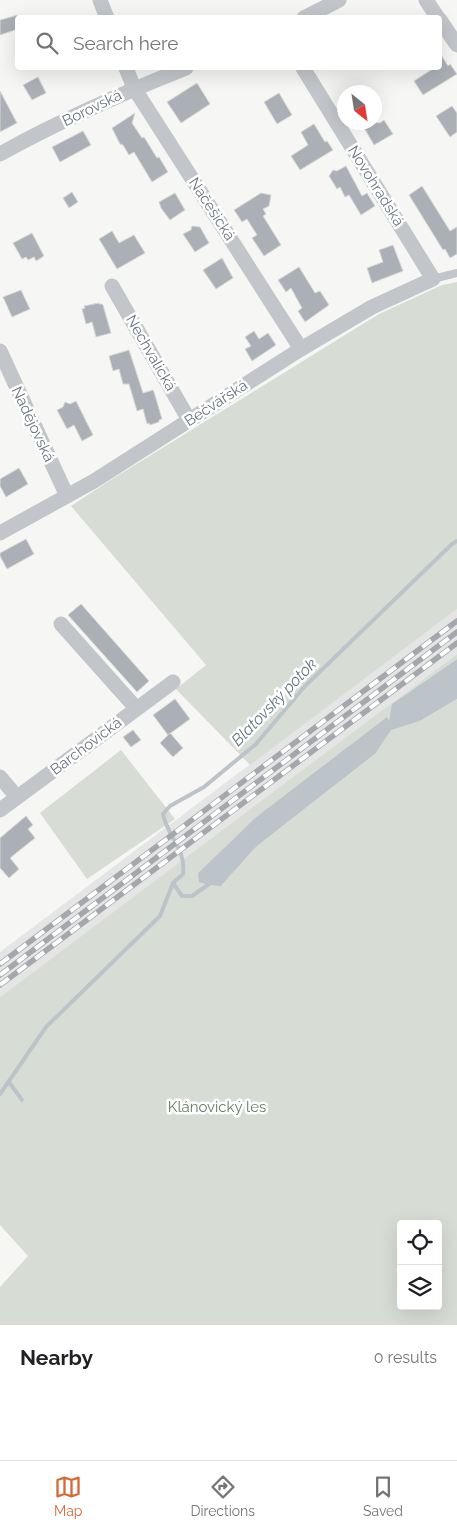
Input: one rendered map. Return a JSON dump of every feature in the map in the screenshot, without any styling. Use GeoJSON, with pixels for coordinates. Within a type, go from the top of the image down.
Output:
{"type":"FeatureCollection","features":[{"type":"Feature","properties":{"kind":"street"},"geometry":{"type":"LineString","coordinates":[[100,0],[106,15]]}},
{"type":"Feature","properties":{"kind":"street"},"geometry":{"type":"LineString","coordinates":[[310,15],[338,0]]}},
{"type":"Feature","properties":{"kind":"street"},"geometry":{"type":"LineString","coordinates":[[426,0],[436,15]]}},
{"type":"Feature","properties":{"kind":"street"},"geometry":{"type":"LineString","coordinates":[[442,23],[457,45]]}},
{"type":"Feature","properties":{"kind":"street","name":"Načešická"},"geometry":{"type":"LineString","coordinates":[[127,70],[134,88],[301,349]]}},
{"type":"Feature","properties":{"kind":"street","name":"Borovská"},"geometry":{"type":"LineString","coordinates":[[0,154],[134,88],[181,70]]}},
{"type":"Feature","properties":{"kind":"street","name":"Novohradská"},"geometry":{"type":"LineString","coordinates":[[305,70],[434,279]]}},
{"type":"Feature","properties":{"kind":"street","name":"Bečvářská"},"geometry":{"type":"LineString","coordinates":[[0,532],[94,481],[301,349],[372,307],[434,279]]}},
{"type":"Feature","properties":{"kind":"street","name":"Nechvalická"},"geometry":{"type":"LineString","coordinates":[[112,286],[189,420]]}},
{"type":"Feature","properties":{"kind":"street","name":"Nadějovská"},"geometry":{"type":"LineString","coordinates":[[0,351],[67,496]]}},
{"type":"Feature","properties":{"kind":"street"},"geometry":{"type":"LineString","coordinates":[[62,624],[136,708]]}},
{"type":"Feature","properties":{"kind":"street","name":"Barchovická"},"geometry":{"type":"LineString","coordinates":[[0,810],[173,682]]}},
{"type":"Feature","properties":{"kind":"street"},"geometry":{"type":"LineString","coordinates":[[0,777],[17,797]]}},
{"type":"Feature","properties":{"kind":"lane"},"geometry":{"type":"LineString","coordinates":[[434,279],[457,273]]}},
{"type":"Feature","properties":{"kind":"shaded area"},"geometry":{"type":"Polygon","coordinates":[[[457,609],[457,654],[0,997],[0,952],[457,609]]]}},
{"type":"Feature","properties":{"kind":"shaded area"},"geometry":{"type":"Polygon","coordinates":[[[457,659],[457,699],[420,721],[391,730],[375,754],[257,846],[221,886],[199,882],[198,873],[255,818],[387,717],[389,721],[392,704],[457,659]]]}},
{"type":"Feature","properties":{"kind":"green space"},"geometry":{"type":"Polygon","coordinates":[[[457,282],[457,609],[250,765],[176,689],[206,665],[71,506],[379,314],[442,285],[457,282]]]}},
{"type":"Feature","properties":{"kind":"green space","name":"Klánovický les"},"geometry":{"type":"Polygon","coordinates":[[[457,654],[457,659],[392,704],[391,729],[420,721],[457,699],[457,1325],[0,1325],[0,1287],[28,1256],[0,1225],[0,997],[457,654]],[[375,754],[280,800],[255,818],[198,873],[221,886],[257,846],[375,754]]]}},
{"type":"Feature","properties":{"kind":"green space"},"geometry":{"type":"Polygon","coordinates":[[[121,750],[175,819],[87,879],[40,813],[121,750]]]}},
{"type":"Feature","properties":{"kind":"building"},"geometry":{"type":"Polygon","coordinates":[[[15,16],[15,30],[0,35],[0,20],[15,16]]]}},
{"type":"Feature","properties":{"kind":"building"},"geometry":{"type":"Polygon","coordinates":[[[442,56],[448,66],[450,64],[457,74],[423,95],[414,81],[431,70],[442,70],[442,56]]]}},
{"type":"Feature","properties":{"kind":"building"},"geometry":{"type":"Polygon","coordinates":[[[38,77],[46,93],[32,100],[23,85],[38,77]]]}},
{"type":"Feature","properties":{"kind":"building"},"geometry":{"type":"Polygon","coordinates":[[[197,83],[210,104],[181,123],[167,102],[197,83]]]}},
{"type":"Feature","properties":{"kind":"building"},"geometry":{"type":"Polygon","coordinates":[[[0,91],[17,123],[0,132],[0,91]]]}},
{"type":"Feature","properties":{"kind":"building"},"geometry":{"type":"Polygon","coordinates":[[[279,93],[292,115],[277,124],[264,102],[279,93]]]}},
{"type":"Feature","properties":{"kind":"building"},"geometry":{"type":"Polygon","coordinates":[[[452,106],[457,113],[457,132],[450,137],[436,116],[452,106]]]}},
{"type":"Feature","properties":{"kind":"building"},"geometry":{"type":"Polygon","coordinates":[[[135,113],[132,123],[142,138],[144,137],[157,158],[159,157],[168,172],[152,182],[134,152],[129,155],[123,145],[120,144],[112,128],[135,113]]]}},
{"type":"Feature","properties":{"kind":"building"},"geometry":{"type":"Polygon","coordinates":[[[384,120],[393,134],[374,145],[365,130],[382,130],[382,122],[384,120]]]}},
{"type":"Feature","properties":{"kind":"building"},"geometry":{"type":"Polygon","coordinates":[[[314,124],[325,142],[327,141],[333,150],[300,170],[291,156],[308,145],[301,132],[314,124]]]}},
{"type":"Feature","properties":{"kind":"building"},"geometry":{"type":"Polygon","coordinates":[[[83,131],[91,145],[60,162],[52,147],[83,131]]]}},
{"type":"Feature","properties":{"kind":"building"},"geometry":{"type":"Polygon","coordinates":[[[346,166],[362,196],[367,193],[375,206],[361,215],[349,195],[345,197],[340,187],[337,189],[329,176],[333,170],[337,171],[346,166]]]}},
{"type":"Feature","properties":{"kind":"building"},"geometry":{"type":"Polygon","coordinates":[[[422,186],[450,231],[457,227],[457,254],[450,258],[445,249],[443,250],[409,195],[422,186]]]}},
{"type":"Feature","properties":{"kind":"building"},"geometry":{"type":"Polygon","coordinates":[[[72,192],[78,202],[69,208],[63,198],[72,192]]]}},
{"type":"Feature","properties":{"kind":"building"},"geometry":{"type":"Polygon","coordinates":[[[175,193],[185,210],[170,220],[159,202],[175,193]]]}},
{"type":"Feature","properties":{"kind":"building"},"geometry":{"type":"Polygon","coordinates":[[[261,193],[271,195],[269,206],[263,209],[266,214],[263,216],[281,245],[264,256],[252,238],[257,235],[247,219],[242,222],[234,210],[261,193]]]}},
{"type":"Feature","properties":{"kind":"building"},"geometry":{"type":"Polygon","coordinates":[[[192,226],[200,227],[209,243],[195,252],[183,234],[191,230],[192,226]]]}},
{"type":"Feature","properties":{"kind":"building"},"geometry":{"type":"Polygon","coordinates":[[[112,231],[119,243],[134,235],[145,253],[117,269],[99,239],[112,231]]]}},
{"type":"Feature","properties":{"kind":"building"},"geometry":{"type":"Polygon","coordinates":[[[32,233],[44,256],[36,261],[34,257],[28,260],[26,257],[22,259],[13,243],[32,233]]]}},
{"type":"Feature","properties":{"kind":"building"},"geometry":{"type":"Polygon","coordinates":[[[393,245],[403,271],[372,283],[367,268],[383,262],[379,250],[393,245]]]}},
{"type":"Feature","properties":{"kind":"building"},"geometry":{"type":"Polygon","coordinates":[[[222,258],[233,278],[216,289],[203,270],[222,258]]]}},
{"type":"Feature","properties":{"kind":"building"},"geometry":{"type":"Polygon","coordinates":[[[299,267],[315,293],[320,291],[329,305],[305,322],[298,311],[302,308],[291,288],[286,292],[278,280],[299,267]]]}},
{"type":"Feature","properties":{"kind":"building"},"geometry":{"type":"Polygon","coordinates":[[[21,290],[30,309],[12,317],[3,297],[21,290]]]}},
{"type":"Feature","properties":{"kind":"building"},"geometry":{"type":"Polygon","coordinates":[[[99,303],[103,305],[111,333],[96,337],[92,322],[86,324],[82,309],[85,308],[84,306],[99,303]]]}},
{"type":"Feature","properties":{"kind":"building"},"geometry":{"type":"Polygon","coordinates":[[[254,331],[259,339],[268,333],[276,345],[252,361],[245,349],[251,346],[245,337],[254,331]]]}},
{"type":"Feature","properties":{"kind":"building"},"geometry":{"type":"Polygon","coordinates":[[[129,350],[143,393],[153,390],[154,392],[162,419],[159,422],[147,424],[143,409],[137,411],[129,384],[123,384],[119,369],[113,371],[109,356],[129,350]]]}},
{"type":"Feature","properties":{"kind":"building"},"geometry":{"type":"Polygon","coordinates":[[[76,401],[93,435],[82,441],[74,425],[67,429],[57,410],[63,407],[65,402],[70,404],[76,401]]]}},
{"type":"Feature","properties":{"kind":"building"},"geometry":{"type":"Polygon","coordinates":[[[19,468],[28,484],[6,497],[0,486],[0,479],[19,468]]]}},
{"type":"Feature","properties":{"kind":"building"},"geometry":{"type":"Polygon","coordinates":[[[26,539],[34,554],[7,569],[0,553],[26,539]]]}},
{"type":"Feature","properties":{"kind":"building"},"geometry":{"type":"Polygon","coordinates":[[[81,604],[149,681],[137,692],[68,615],[81,604]]]}},
{"type":"Feature","properties":{"kind":"building"},"geometry":{"type":"Polygon","coordinates":[[[175,699],[190,719],[168,735],[153,715],[175,699]]]}},
{"type":"Feature","properties":{"kind":"building"},"geometry":{"type":"Polygon","coordinates":[[[133,730],[141,740],[131,747],[123,737],[133,730]]]}},
{"type":"Feature","properties":{"kind":"building"},"geometry":{"type":"Polygon","coordinates":[[[170,733],[183,748],[173,757],[160,743],[170,733]]]}},
{"type":"Feature","properties":{"kind":"building"},"geometry":{"type":"Polygon","coordinates":[[[26,816],[33,825],[28,829],[35,838],[10,858],[19,869],[9,878],[0,868],[0,838],[26,816]]]}},
{"type":"Feature","properties":{"kind":"waterway","name":"Blatovský potok"},"geometry":{"type":"LineString","coordinates":[[0,1094],[46,1027],[160,916],[173,883],[183,874],[182,857],[163,814],[170,806],[204,787],[256,744],[305,686],[457,541]]}},
{"type":"Feature","properties":{"kind":"waterway"},"geometry":{"type":"LineString","coordinates":[[173,883],[182,896],[192,896],[212,882]]}},
{"type":"Feature","properties":{"kind":"waterway"},"geometry":{"type":"LineString","coordinates":[[9,1082],[22,1100]]}},
{"type":"Feature","properties":{"kind":"railway"},"geometry":{"type":"LineString","coordinates":[[0,964],[457,621]]}},
{"type":"Feature","properties":{"kind":"railway"},"geometry":{"type":"LineString","coordinates":[[0,975],[457,632]]}},
{"type":"Feature","properties":{"kind":"railway"},"geometry":{"type":"LineString","coordinates":[[0,985],[457,643]]}}]}
